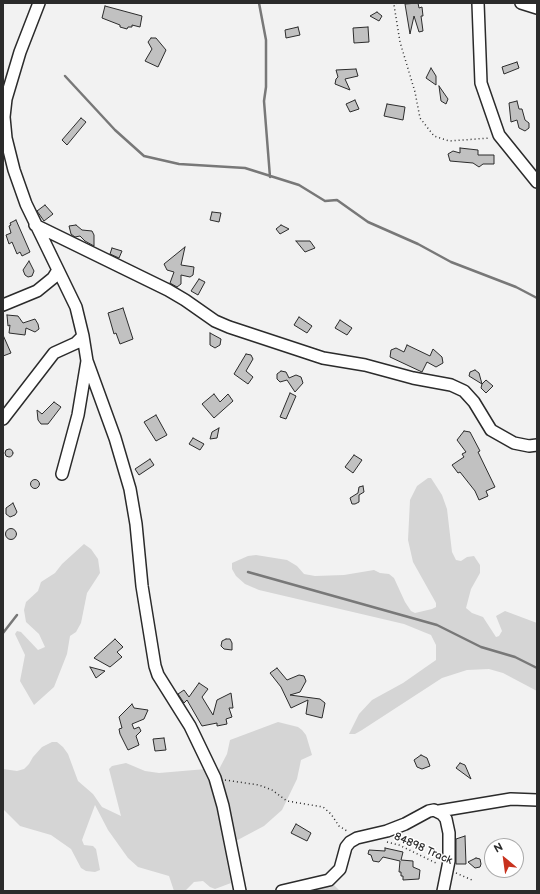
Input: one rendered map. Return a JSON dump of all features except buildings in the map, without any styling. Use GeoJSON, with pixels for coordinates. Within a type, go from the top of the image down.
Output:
{"type":"FeatureCollection","features":[{"type":"Feature","properties":{"kind":"street"},"geometry":{"type":"LineString","coordinates":[[40,3],[13,73],[4,117],[6,138],[14,170],[35,225],[76,307],[84,336],[87,361],[115,438],[130,489],[136,524],[142,586],[155,666],[158,676],[190,726],[215,778],[223,806],[240,891]]}},
{"type":"Feature","properties":{"kind":"street"},"geometry":{"type":"LineString","coordinates":[[478,3],[481,83],[496,127],[502,139],[537,182]]}},
{"type":"Feature","properties":{"kind":"street"},"geometry":{"type":"LineString","coordinates":[[521,3],[537,8]]}},
{"type":"Feature","properties":{"kind":"street"},"geometry":{"type":"LineString","coordinates":[[35,225],[168,290],[215,321],[229,327],[323,358],[365,365],[413,378],[452,385],[464,391],[474,402],[491,430],[514,443],[529,446],[537,445]]}},
{"type":"Feature","properties":{"kind":"street"},"geometry":{"type":"LineString","coordinates":[[3,305],[37,291],[53,278],[58,270]]}},
{"type":"Feature","properties":{"kind":"street"},"geometry":{"type":"LineString","coordinates":[[3,419],[54,353],[76,343],[84,336]]}},
{"type":"Feature","properties":{"kind":"street"},"geometry":{"type":"LineString","coordinates":[[62,474],[78,415],[87,361]]}},
{"type":"Feature","properties":{"kind":"street"},"geometry":{"type":"LineString","coordinates":[[282,891],[329,880],[340,869],[346,847],[357,838],[387,831],[405,824],[429,811],[439,811],[511,799],[537,800]]}},
{"type":"Feature","properties":{"kind":"street"},"geometry":{"type":"LineString","coordinates":[[439,811],[446,819],[450,850],[443,891]]}},
{"type":"Feature","properties":{"kind":"path"},"geometry":{"type":"LineString","coordinates":[[397,3],[394,5],[400,42],[415,92],[420,118],[434,136],[449,141],[478,138],[502,139]]}},
{"type":"Feature","properties":{"kind":"path"},"geometry":{"type":"LineString","coordinates":[[215,778],[259,785],[272,790],[287,801],[323,807],[331,814],[340,826],[357,838]]}},
{"type":"Feature","properties":{"kind":"path","name":"84898 Track"},"geometry":{"type":"LineString","coordinates":[[385,841],[399,845],[472,880]]}},
{"type":"Feature","properties":{"kind":"shaded area"},"geometry":{"type":"Polygon","coordinates":[[[428,478],[431,478],[442,495],[447,509],[452,552],[456,560],[461,561],[467,557],[474,556],[480,565],[480,573],[471,589],[466,608],[472,613],[483,617],[496,637],[499,636],[502,631],[496,616],[505,611],[537,623],[537,691],[503,673],[489,669],[467,670],[442,678],[362,730],[355,734],[349,734],[359,714],[372,700],[403,683],[436,660],[436,645],[431,635],[404,624],[259,590],[245,584],[236,576],[232,569],[232,563],[248,556],[256,555],[287,560],[297,566],[304,574],[315,576],[344,575],[374,570],[380,573],[389,574],[394,578],[405,602],[411,611],[415,613],[432,609],[436,607],[436,603],[413,562],[408,540],[410,500],[417,486],[428,478]]]}},
{"type":"Feature","properties":{"kind":"shaded area"},"geometry":{"type":"Polygon","coordinates":[[[84,544],[91,549],[98,559],[100,573],[87,593],[81,623],[76,632],[70,636],[67,654],[54,687],[34,705],[20,681],[25,655],[15,634],[17,631],[21,632],[38,650],[45,647],[39,634],[26,622],[24,610],[26,602],[38,591],[41,582],[55,573],[62,564],[84,544]]]}},
{"type":"Feature","properties":{"kind":"shaded area"},"geometry":{"type":"Polygon","coordinates":[[[278,722],[298,727],[302,730],[306,735],[312,755],[301,760],[297,779],[282,810],[264,826],[232,843],[216,775],[227,754],[230,740],[278,722]]]}},
{"type":"Feature","properties":{"kind":"shaded area"},"geometry":{"type":"Polygon","coordinates":[[[52,742],[57,742],[63,747],[68,754],[78,781],[93,794],[102,807],[121,816],[109,769],[112,766],[126,763],[145,771],[159,773],[206,769],[209,772],[231,883],[215,889],[203,881],[194,882],[185,891],[174,891],[169,876],[138,867],[128,858],[108,830],[95,805],[82,840],[84,845],[93,846],[96,849],[100,870],[95,872],[86,871],[81,868],[71,849],[51,835],[20,826],[3,809],[3,769],[17,771],[24,769],[42,747],[52,742]]]}},
{"type":"Feature","properties":{"kind":"shaded area"},"geometry":{"type":"Polygon","coordinates":[[[331,882],[340,891],[299,891],[331,882]]]}},
{"type":"Feature","properties":{"kind":"waterway"},"geometry":{"type":"LineString","coordinates":[[259,3],[266,40],[266,87],[264,101],[270,177]]}},
{"type":"Feature","properties":{"kind":"waterway"},"geometry":{"type":"LineString","coordinates":[[65,76],[115,130],[144,156],[179,164],[245,168],[299,185],[325,201],[337,200],[368,222],[418,244],[451,262],[516,287],[537,298]]}},
{"type":"Feature","properties":{"kind":"waterway"},"geometry":{"type":"LineString","coordinates":[[248,572],[437,625],[481,647],[515,657],[537,668]]}},
{"type":"Feature","properties":{"kind":"waterway"},"geometry":{"type":"LineString","coordinates":[[3,633],[17,615]]}}]}
